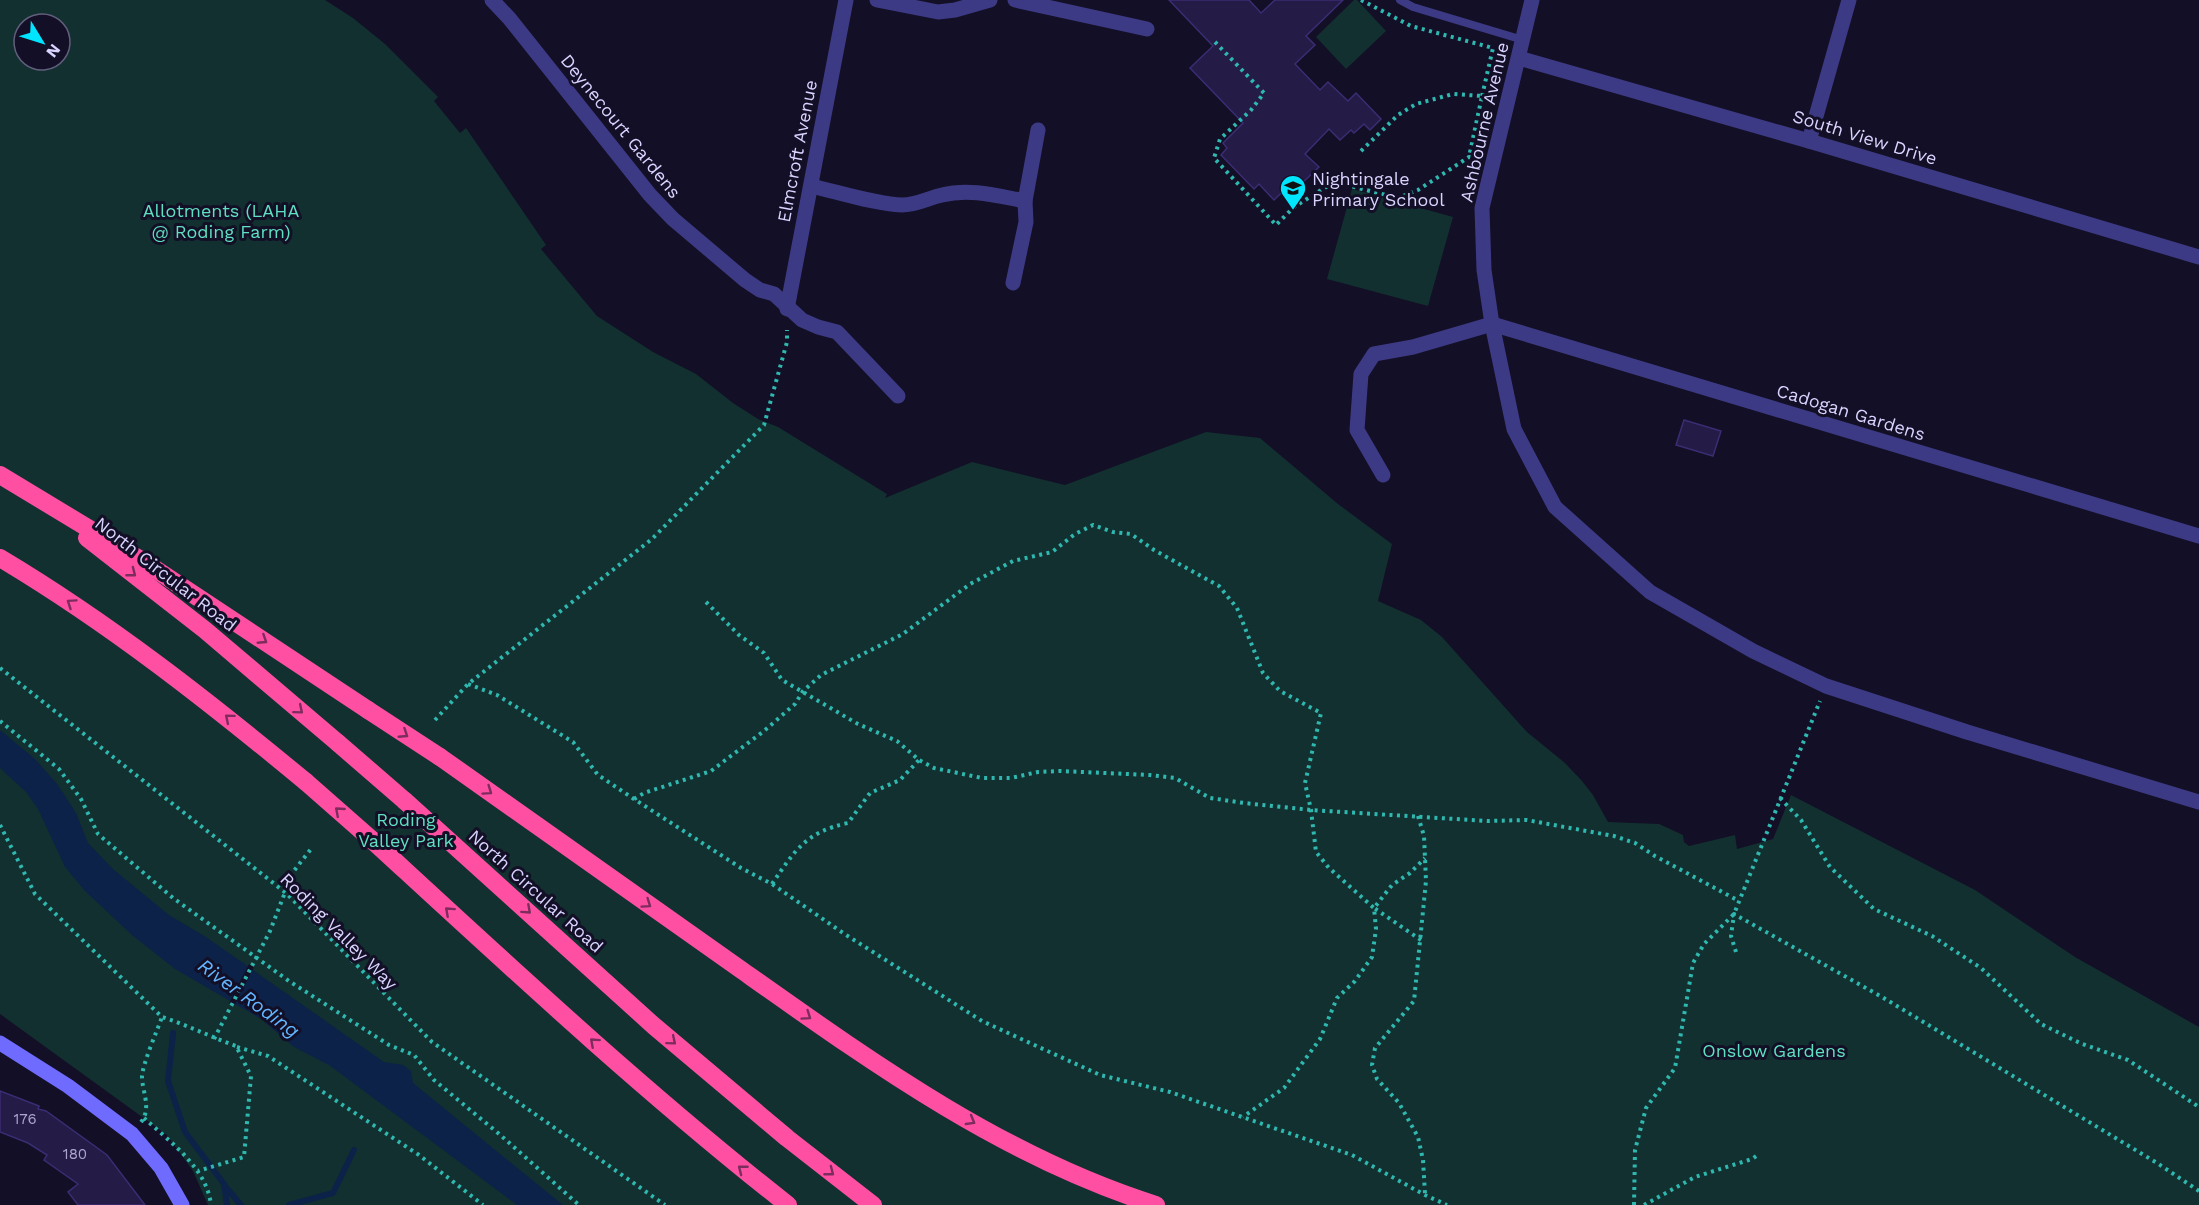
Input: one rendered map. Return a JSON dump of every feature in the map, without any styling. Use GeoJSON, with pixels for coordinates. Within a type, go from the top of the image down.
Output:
{"type":"FeatureCollection","features":[{"type":"Feature","properties":{"kind":"highway"},"geometry":{"type":"LineString","coordinates":[[0,476],[149,565],[441,758],[898,1079],[980,1126],[1046,1160],[1123,1194],[1156,1205]]}},
{"type":"Feature","properties":{"kind":"highway","name":"North Circular Road"},"geometry":{"type":"LineString","coordinates":[[0,476],[64,521],[205,630],[405,801],[654,1026],[787,1138],[873,1205]]}},
{"type":"Feature","properties":{"kind":"highway"},"geometry":{"type":"LineString","coordinates":[[0,558],[46,585],[133,645],[216,707],[372,840],[639,1082],[729,1159],[788,1205]]}},
{"type":"Feature","properties":{"kind":"street","name":"Deynecourt Gardens"},"geometry":{"type":"LineString","coordinates":[[492,0],[509,18],[650,195],[673,219],[745,280],[760,290],[774,294],[787,309],[802,320],[837,332],[898,396]]}},
{"type":"Feature","properties":{"kind":"street","name":"Elmcroft Avenue"},"geometry":{"type":"LineString","coordinates":[[787,309],[846,0]]}},
{"type":"Feature","properties":{"kind":"street"},"geometry":{"type":"LineString","coordinates":[[877,0],[938,12],[955,10],[990,0]]}},
{"type":"Feature","properties":{"kind":"street"},"geometry":{"type":"LineString","coordinates":[[1016,0],[1147,29]]}},
{"type":"Feature","properties":{"kind":"street","name":"Ashbourne Avenue"},"geometry":{"type":"LineString","coordinates":[[1492,324],[1484,270],[1482,208],[1532,0]]}},
{"type":"Feature","properties":{"kind":"street"},"geometry":{"type":"LineString","coordinates":[[1809,141],[1849,0]]}},
{"type":"Feature","properties":{"kind":"street","name":"South View Drive"},"geometry":{"type":"LineString","coordinates":[[1519,58],[2199,257]]}},
{"type":"Feature","properties":{"kind":"street"},"geometry":{"type":"LineString","coordinates":[[1013,283],[1026,222],[1025,201],[1038,130]]}},
{"type":"Feature","properties":{"kind":"street"},"geometry":{"type":"LineString","coordinates":[[810,186],[902,205],[962,192],[1025,201]]}},
{"type":"Feature","properties":{"kind":"street"},"geometry":{"type":"LineString","coordinates":[[1383,475],[1358,430],[1361,374],[1374,354],[1413,347],[1492,324],[1514,429],[1556,507],[1650,592],[1753,651],[1826,686],[1967,732],[2199,802]]}},
{"type":"Feature","properties":{"kind":"street","name":"Cadogan Gardens"},"geometry":{"type":"LineString","coordinates":[[1492,324],[2199,536]]}},
{"type":"Feature","properties":{"kind":"street"},"geometry":{"type":"LineString","coordinates":[[0,1043],[68,1086],[132,1134],[161,1168],[182,1205]]}},
{"type":"Feature","properties":{"kind":"lane"},"geometry":{"type":"LineString","coordinates":[[1400,0],[1413,8],[1523,40]]}},
{"type":"Feature","properties":{"kind":"path"},"geometry":{"type":"LineString","coordinates":[[1361,0],[1411,26],[1493,48],[1469,157]]}},
{"type":"Feature","properties":{"kind":"path"},"geometry":{"type":"LineString","coordinates":[[1215,42],[1264,93],[1251,110],[1220,139],[1214,158],[1276,225],[1294,207],[1334,182],[1398,198],[1418,190],[1469,157],[1493,162]]}},
{"type":"Feature","properties":{"kind":"path"},"geometry":{"type":"LineString","coordinates":[[1361,151],[1398,115],[1416,105],[1453,94],[1482,96]]}},
{"type":"Feature","properties":{"kind":"path"},"geometry":{"type":"LineString","coordinates":[[435,720],[468,684],[652,539],[764,425],[787,342],[787,309]]}},
{"type":"Feature","properties":{"kind":"path"},"geometry":{"type":"LineString","coordinates":[[634,799],[644,793],[711,771],[795,704],[803,691],[821,675],[903,634],[970,584],[1013,561],[1052,552],[1075,534],[1093,525],[1113,532],[1131,534],[1154,550],[1220,586],[1237,608],[1263,673],[1281,691],[1320,713],[1305,783],[1316,852],[1329,868],[1374,908],[1421,940]]}},
{"type":"Feature","properties":{"kind":"path"},"geometry":{"type":"LineString","coordinates":[[706,602],[739,634],[764,653],[782,680],[858,724],[897,741],[919,760],[934,768],[982,778],[1011,778],[1038,771],[1158,776],[1175,778],[1210,798],[1311,810],[1487,821],[1527,820],[1614,836],[1635,843],[1739,901]]}},
{"type":"Feature","properties":{"kind":"path","name":"Roding Valley Way"},"geometry":{"type":"LineString","coordinates":[[0,668],[286,893],[432,1042],[665,1205]]}},
{"type":"Feature","properties":{"kind":"path"},"geometry":{"type":"LineString","coordinates":[[468,684],[497,695],[573,742],[598,775],[741,868],[772,884],[843,933],[982,1021],[1100,1075],[1170,1092],[1352,1155],[1447,1205]]}},
{"type":"Feature","properties":{"kind":"path"},"geometry":{"type":"LineString","coordinates":[[1736,952],[1731,936],[1734,914],[1826,686]]}},
{"type":"Feature","properties":{"kind":"path"},"geometry":{"type":"LineString","coordinates":[[0,721],[59,769],[81,799],[98,834],[173,898],[290,981],[389,1044],[414,1055],[434,1080],[579,1205]]}},
{"type":"Feature","properties":{"kind":"path"},"geometry":{"type":"LineString","coordinates":[[772,884],[789,858],[807,839],[828,827],[848,823],[870,793],[900,780],[919,760]]}},
{"type":"Feature","properties":{"kind":"path"},"geometry":{"type":"LineString","coordinates":[[1780,798],[1802,820],[1830,867],[1874,909],[1932,936],[1981,968],[2041,1024],[2128,1060],[2199,1107]]}},
{"type":"Feature","properties":{"kind":"path"},"geometry":{"type":"LineString","coordinates":[[1418,816],[1424,836],[1426,857],[1421,940],[1414,1001],[1375,1048],[1372,1065],[1377,1079],[1399,1103],[1418,1137],[1423,1160],[1425,1195]]}},
{"type":"Feature","properties":{"kind":"path"},"geometry":{"type":"LineString","coordinates":[[0,825],[35,894],[162,1017],[188,1026],[214,1039],[268,1056],[419,1155],[483,1205]]}},
{"type":"Feature","properties":{"kind":"path"},"geometry":{"type":"LineString","coordinates":[[214,1039],[256,957],[286,893],[293,872],[311,849]]}},
{"type":"Feature","properties":{"kind":"path"},"geometry":{"type":"LineString","coordinates":[[1243,1117],[1284,1088],[1320,1039],[1337,998],[1354,981],[1372,957],[1376,928],[1374,908],[1392,885],[1410,873],[1426,857]]}},
{"type":"Feature","properties":{"kind":"path"},"geometry":{"type":"LineString","coordinates":[[1734,914],[1882,997],[2157,1163],[2199,1191]]}},
{"type":"Feature","properties":{"kind":"path"},"geometry":{"type":"LineString","coordinates":[[1634,1205],[1635,1150],[1646,1108],[1675,1068],[1693,963],[1704,944],[1734,914]]}},
{"type":"Feature","properties":{"kind":"path"},"geometry":{"type":"LineString","coordinates":[[162,1017],[142,1075],[147,1104],[144,1118],[198,1171],[210,1192],[211,1205]]}},
{"type":"Feature","properties":{"kind":"path"},"geometry":{"type":"LineString","coordinates":[[198,1171],[244,1157],[251,1076],[236,1046]]}},
{"type":"Feature","properties":{"kind":"path"},"geometry":{"type":"LineString","coordinates":[[1644,1205],[1695,1177],[1752,1159],[1759,1154]]}},
{"type":"Feature","properties":{"kind":"green space","name":"Roding Valley Park"},"geometry":{"type":"Polygon","coordinates":[[[0,0],[325,0],[353,18],[385,44],[438,97],[434,101],[460,133],[466,128],[546,245],[541,249],[597,316],[653,352],[696,374],[758,419],[778,427],[887,494],[885,498],[972,462],[1065,485],[1206,432],[1260,438],[1338,504],[1392,544],[1378,601],[1421,620],[1442,637],[1527,732],[1565,763],[1582,781],[1608,822],[1659,824],[1683,835],[1684,842],[1689,846],[1735,835],[1737,849],[1773,839],[1791,795],[1975,890],[2075,957],[2199,1027],[2199,1205],[208,1205],[193,1171],[167,1135],[0,1014],[0,0]]]}},
{"type":"Feature","properties":{"kind":"green space"},"geometry":{"type":"Polygon","coordinates":[[[1354,0],[1357,0],[1386,31],[1346,69],[1316,37],[1354,0]]]}},
{"type":"Feature","properties":{"kind":"green space"},"geometry":{"type":"Polygon","coordinates":[[[1352,189],[1453,217],[1428,306],[1327,279],[1352,189]]]}},
{"type":"Feature","properties":{"kind":"water","name":"River Roding"},"geometry":{"type":"Polygon","coordinates":[[[0,730],[35,759],[58,785],[76,813],[88,843],[114,870],[169,915],[206,937],[384,1062],[403,1065],[411,1071],[413,1083],[563,1205],[517,1205],[329,1065],[294,1047],[261,1019],[175,969],[132,935],[85,891],[65,867],[38,809],[26,792],[0,768],[0,730]]]}},
{"type":"Feature","properties":{"kind":"pier"},"geometry":{"type":"Polygon","coordinates":[[[249,964],[254,967],[234,1006],[229,1003],[249,964]]]}},
{"type":"Feature","properties":{"kind":"building"},"geometry":{"type":"Polygon","coordinates":[[[1169,0],[1249,0],[1261,13],[1275,0],[1343,0],[1306,36],[1315,45],[1295,64],[1320,90],[1328,82],[1348,101],[1356,93],[1381,119],[1370,130],[1364,124],[1354,133],[1351,130],[1340,140],[1329,129],[1305,154],[1319,167],[1298,187],[1293,182],[1274,200],[1259,184],[1254,189],[1221,155],[1227,148],[1223,143],[1243,123],[1190,68],[1213,46],[1169,0]]]}},
{"type":"Feature","properties":{"kind":"building"},"geometry":{"type":"Polygon","coordinates":[[[1684,420],[1721,431],[1713,456],[1676,445],[1684,420]]]}},
{"type":"Feature","properties":{"kind":"building"},"geometry":{"type":"Polygon","coordinates":[[[0,1091],[39,1106],[38,1109],[46,1111],[107,1155],[145,1205],[78,1205],[68,1192],[78,1184],[44,1160],[47,1155],[28,1143],[0,1132],[0,1091]]]}},
{"type":"Feature","properties":{"kind":"waterway"},"geometry":{"type":"LineString","coordinates":[[173,1033],[168,1081],[185,1132],[224,1184],[227,1205]]}},
{"type":"Feature","properties":{"kind":"waterway"},"geometry":{"type":"LineString","coordinates":[[289,1205],[333,1193],[354,1150]]}},
{"type":"Feature","properties":{"kind":"waterway"},"geometry":{"type":"LineString","coordinates":[[224,1185],[241,1205]]}},
{"type":"Feature","properties":{"kind":"place","name":"Nightingale Primary School"},"geometry":{"type":"Point","coordinates":[1293,211]}},
{"type":"Feature","properties":{"kind":"park label","name":"Allotments (LAHA @ Roding Farm)"},"geometry":{"type":"Point","coordinates":[221,220]}},
{"type":"Feature","properties":{"kind":"park label","name":"Onslow Gardens"},"geometry":{"type":"Point","coordinates":[1774,1050]}}]}
